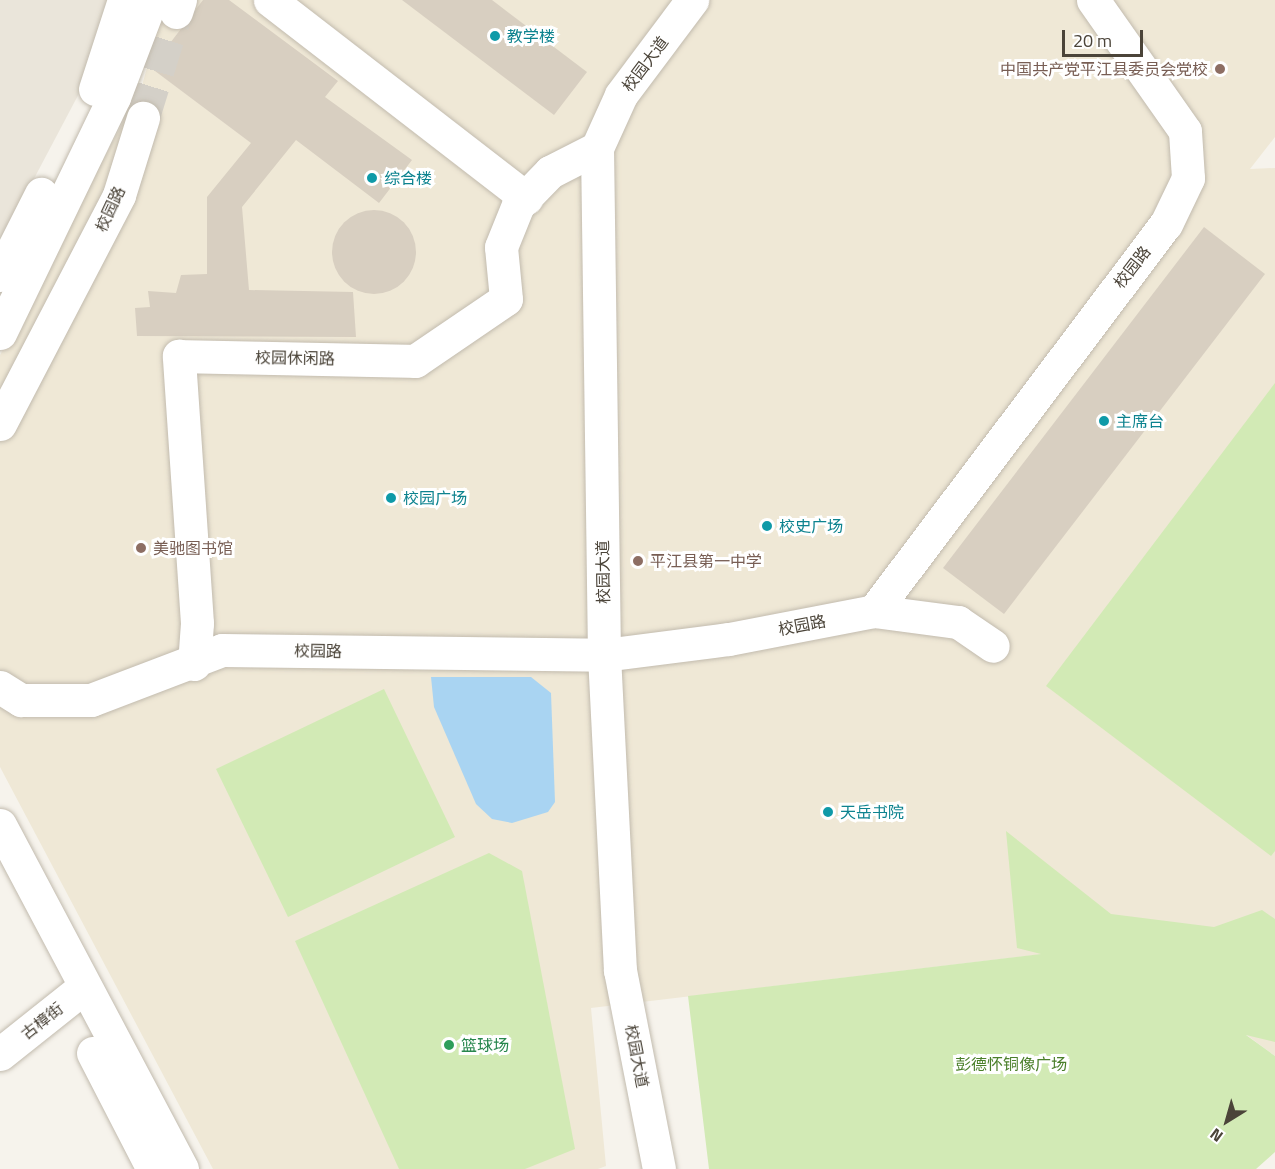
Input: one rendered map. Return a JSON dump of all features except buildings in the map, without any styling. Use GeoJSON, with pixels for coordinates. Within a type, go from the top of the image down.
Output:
{"type":"FeatureCollection","features":[{"type":"Feature","properties":{"kind":"street"},"geometry":{"type":"LineString","coordinates":[[0,275],[101,77],[124,0]]}},
{"type":"Feature","properties":{"kind":"street"},"geometry":{"type":"LineString","coordinates":[[270,0],[525,198]]}},
{"type":"Feature","properties":{"kind":"street","name":"校园大道"},"geometry":{"type":"LineString","coordinates":[[659,1169],[620,971],[604,655],[597,148],[621,95],[692,0]]}},
{"type":"Feature","properties":{"kind":"street","name":"校园路"},"geometry":{"type":"LineString","coordinates":[[0,687],[21,700],[91,700],[194,664],[222,650],[604,655],[729,639],[874,611],[1166,224],[1188,178],[1185,131],[1093,0]]}},
{"type":"Feature","properties":{"kind":"street"},"geometry":{"type":"LineString","coordinates":[[0,333],[114,97],[169,4]]}},
{"type":"Feature","properties":{"kind":"street","name":"校园路"},"geometry":{"type":"LineString","coordinates":[[0,424],[118,195],[143,118]]}},
{"type":"Feature","properties":{"kind":"street","name":"校园休闲路"},"geometry":{"type":"LineString","coordinates":[[194,664],[197,622],[179,356],[415,361],[506,298],[501,247],[525,198],[550,172],[597,148]]}},
{"type":"Feature","properties":{"kind":"street"},"geometry":{"type":"LineString","coordinates":[[874,611],[958,622],[993,646]]}},
{"type":"Feature","properties":{"kind":"street"},"geometry":{"type":"LineString","coordinates":[[0,825],[153,1169]]}},
{"type":"Feature","properties":{"kind":"street"},"geometry":{"type":"LineString","coordinates":[[0,873],[182,1169]]}},
{"type":"Feature","properties":{"kind":"street","name":"古樟街"},"geometry":{"type":"LineString","coordinates":[[0,1054],[75,995]]}},
{"type":"Feature","properties":{"kind":"shaded area"},"geometry":{"type":"Polygon","coordinates":[[[0,0],[114,0],[102,50],[0,243],[0,0]]]}},
{"type":"Feature","properties":{"kind":"shaded area","name":"平江县第一中学"},"geometry":{"type":"Polygon","coordinates":[[[165,0],[1275,0],[1275,137],[1250,169],[1275,168],[1275,1056],[1244,1033],[1044,954],[591,1008],[606,1166],[598,1169],[213,1169],[0,767],[0,355],[142,86],[165,0]]]}},
{"type":"Feature","properties":{"kind":"green space"},"geometry":{"type":"Polygon","coordinates":[[[1275,383],[1275,851],[1271,856],[1046,686],[1275,383]]]}},
{"type":"Feature","properties":{"kind":"green space"},"geometry":{"type":"Polygon","coordinates":[[[384,689],[455,837],[288,917],[216,769],[384,689]]]}},
{"type":"Feature","properties":{"kind":"green space","name":"彭德怀铜像广场"},"geometry":{"type":"Polygon","coordinates":[[[1006,831],[1111,914],[1214,927],[1262,910],[1275,919],[1275,1042],[1246,1035],[1275,1056],[1275,1152],[1256,1169],[709,1169],[688,996],[1041,954],[1017,948],[1006,831]]]}},
{"type":"Feature","properties":{"kind":"green space","name":"篮球场"},"geometry":{"type":"Polygon","coordinates":[[[489,853],[522,871],[575,1149],[525,1169],[399,1169],[295,941],[489,853]]]}},
{"type":"Feature","properties":{"kind":"water"},"geometry":{"type":"Polygon","coordinates":[[[431,677],[531,677],[551,693],[555,802],[548,812],[512,823],[492,819],[476,804],[434,707],[431,677]]]}},
{"type":"Feature","properties":{"kind":"tunnel"},"geometry":{"type":"LineString","coordinates":[[143,118],[176,12]]}},
{"type":"Feature","properties":{"kind":"place","name":"教学楼"},"geometry":{"type":"Point","coordinates":[495,36]}},
{"type":"Feature","properties":{"kind":"place","name":"中国共产党平江县委员会党校"},"geometry":{"type":"Point","coordinates":[1220,69]}},
{"type":"Feature","properties":{"kind":"place","name":"综合楼"},"geometry":{"type":"Point","coordinates":[372,178]}},
{"type":"Feature","properties":{"kind":"place","name":"主席台"},"geometry":{"type":"Point","coordinates":[1104,421]}},
{"type":"Feature","properties":{"kind":"place","name":"校园广场"},"geometry":{"type":"Point","coordinates":[391,498]}},
{"type":"Feature","properties":{"kind":"place","name":"校史广场"},"geometry":{"type":"Point","coordinates":[767,526]}},
{"type":"Feature","properties":{"kind":"place","name":"美驰图书馆"},"geometry":{"type":"Point","coordinates":[141,548]}},
{"type":"Feature","properties":{"kind":"place","name":"平江县第一中学"},"geometry":{"type":"Point","coordinates":[638,561]}},
{"type":"Feature","properties":{"kind":"place","name":"天岳书院"},"geometry":{"type":"Point","coordinates":[828,812]}},
{"type":"Feature","properties":{"kind":"place","name":"篮球场"},"geometry":{"type":"Point","coordinates":[449,1045]}}]}
